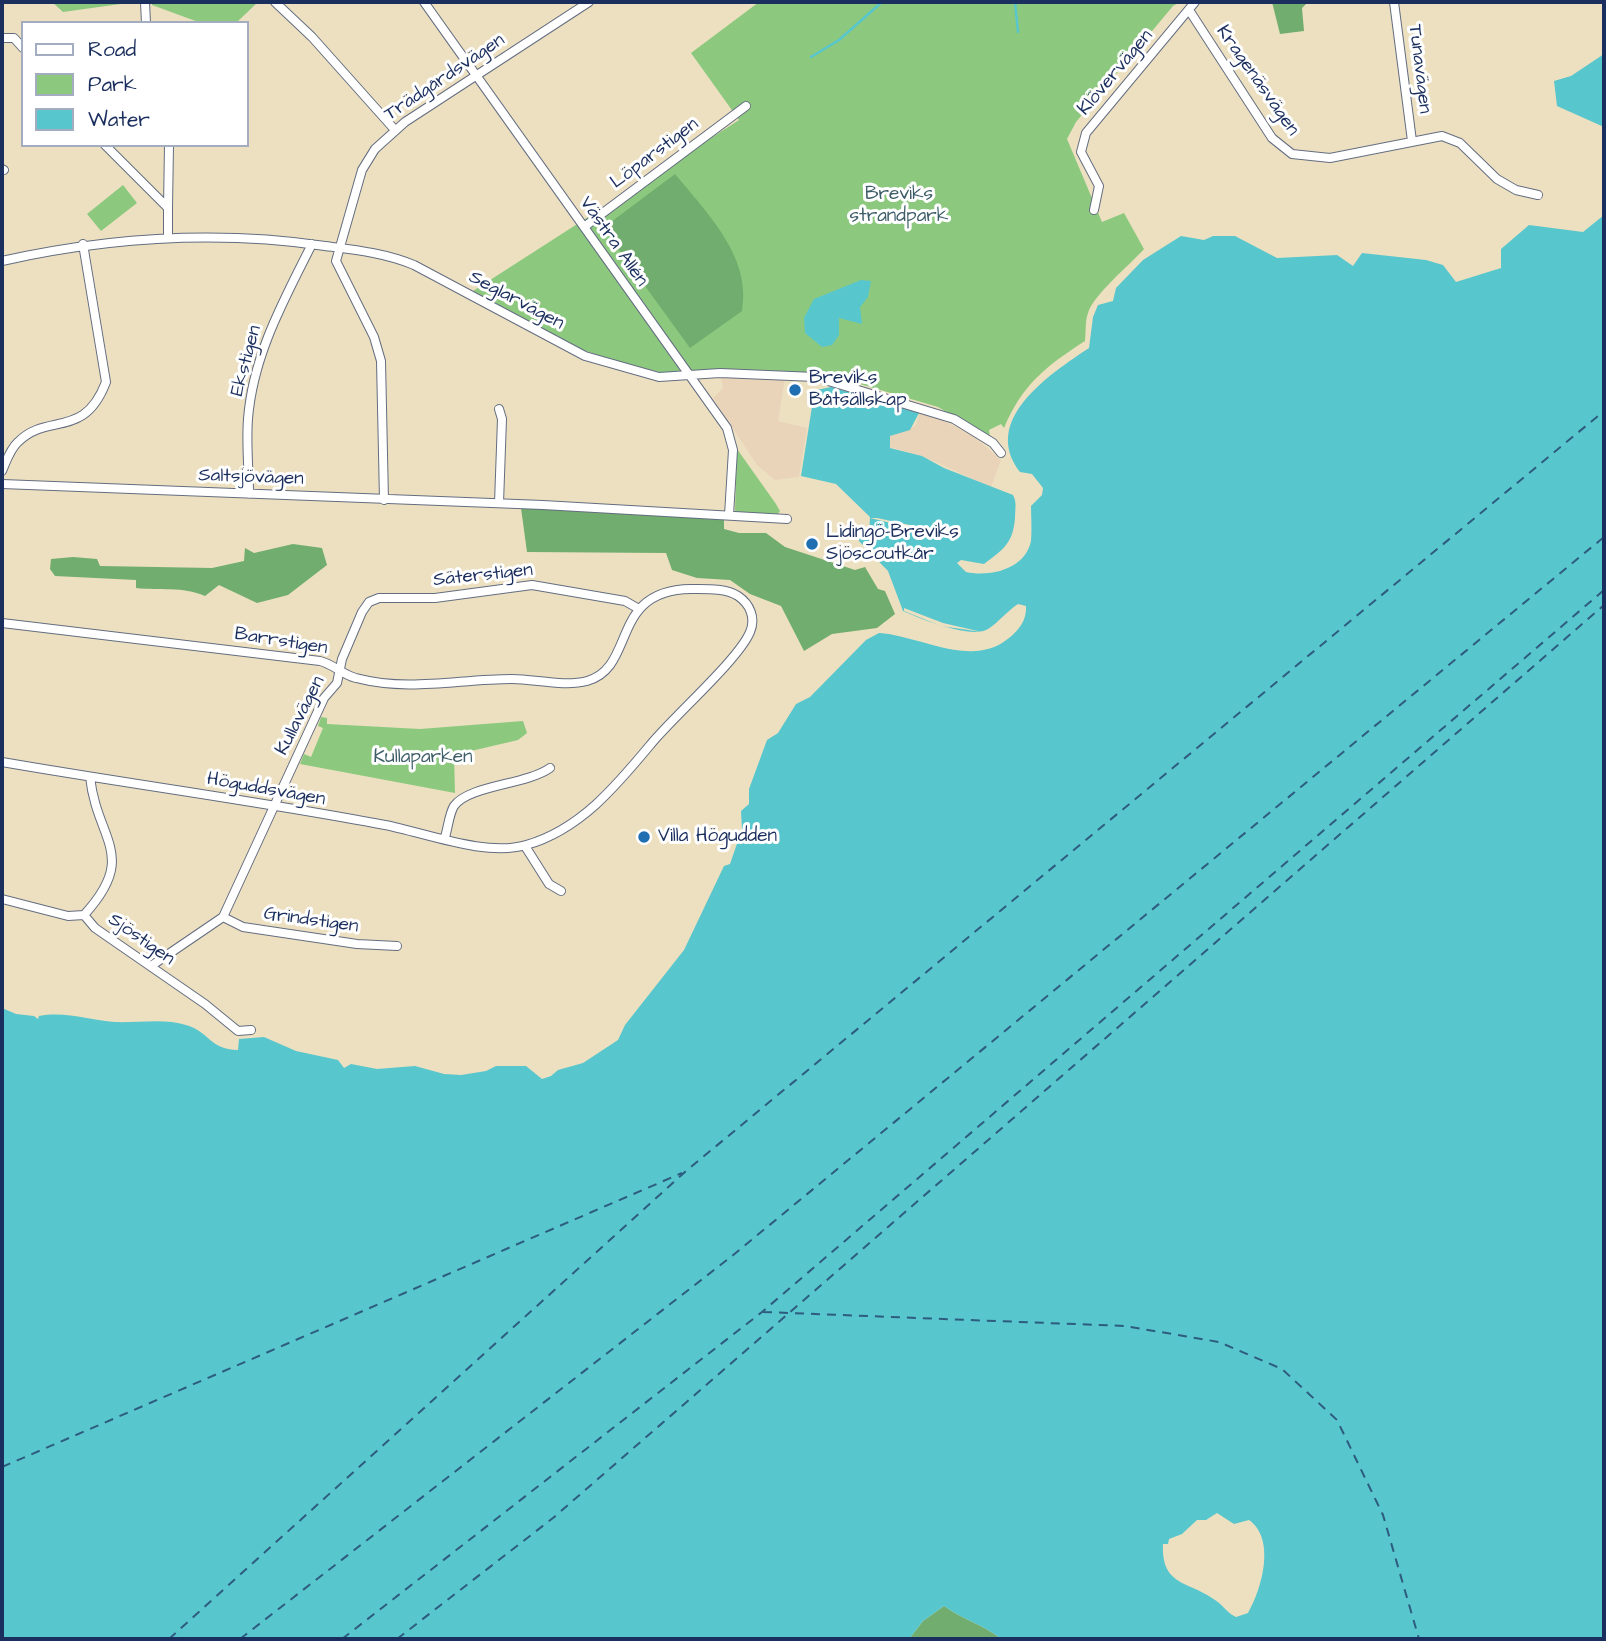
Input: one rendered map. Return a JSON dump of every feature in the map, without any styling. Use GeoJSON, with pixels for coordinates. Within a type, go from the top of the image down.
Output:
{"type":"FeatureCollection","features":[{"type":"Feature","properties":{"kind":"street"},"geometry":{"type":"LineString","coordinates":[[145,2],[146,21]]}},
{"type":"Feature","properties":{"kind":"street"},"geometry":{"type":"LineString","coordinates":[[275,2],[312,37],[395,130]]}},
{"type":"Feature","properties":{"kind":"street","name":"Västra Allén"},"geometry":{"type":"LineString","coordinates":[[424,2],[686,374],[727,428],[731,441],[729,514]]}},
{"type":"Feature","properties":{"kind":"street","name":"Trädgårdsvägen"},"geometry":{"type":"LineString","coordinates":[[338,248],[362,170],[375,149],[395,130],[475,75],[589,2]]}},
{"type":"Feature","properties":{"kind":"street","name":"Klövervägen"},"geometry":{"type":"LineString","coordinates":[[1094,210],[1099,186],[1081,152],[1086,133],[1195,2]]}},
{"type":"Feature","properties":{"kind":"street","name":"Tunavägen"},"geometry":{"type":"LineString","coordinates":[[1394,2],[1412,141]]}},
{"type":"Feature","properties":{"kind":"street","name":"Kragenäsvägen"},"geometry":{"type":"LineString","coordinates":[[1189,10],[1272,138],[1292,154],[1330,158],[1434,136],[1452,139],[1497,179],[1516,190],[1538,195]]}},
{"type":"Feature","properties":{"kind":"street"},"geometry":{"type":"LineString","coordinates":[[2,38],[14,38],[21,46]]}},
{"type":"Feature","properties":{"kind":"street","name":"Löparstigen"},"geometry":{"type":"LineString","coordinates":[[584,227],[746,106]]}},
{"type":"Feature","properties":{"kind":"street"},"geometry":{"type":"LineString","coordinates":[[107,147],[168,208]]}},
{"type":"Feature","properties":{"kind":"street"},"geometry":{"type":"LineString","coordinates":[[168,236],[169,147]]}},
{"type":"Feature","properties":{"kind":"street","name":"Seglarvägen"},"geometry":{"type":"LineString","coordinates":[[2,261],[83,244],[168,236],[265,239],[388,254],[414,265],[585,356],[659,377],[686,374],[801,375],[839,382],[954,419],[993,443],[1001,453]]}},
{"type":"Feature","properties":{"kind":"street"},"geometry":{"type":"LineString","coordinates":[[2,471],[17,442],[28,435],[78,418],[90,411],[99,401],[106,382],[83,244]]}},
{"type":"Feature","properties":{"kind":"street","name":"Ekstigen"},"geometry":{"type":"LineString","coordinates":[[249,494],[248,419],[259,360],[268,334],[312,244]]}},
{"type":"Feature","properties":{"kind":"street"},"geometry":{"type":"LineString","coordinates":[[338,248],[336,261],[374,338],[381,361],[384,500]]}},
{"type":"Feature","properties":{"kind":"street"},"geometry":{"type":"LineString","coordinates":[[499,409],[502,419],[499,503]]}},
{"type":"Feature","properties":{"kind":"street","name":"Saltsjövägen"},"geometry":{"type":"LineString","coordinates":[[2,484],[499,503],[787,519]]}},
{"type":"Feature","properties":{"kind":"street","name":"Säterstigen"},"geometry":{"type":"LineString","coordinates":[[369,602],[379,598],[435,598],[532,585],[625,601],[639,608]]}},
{"type":"Feature","properties":{"kind":"street","name":"Höguddsvägen"},"geometry":{"type":"LineString","coordinates":[[2,762],[274,807],[493,848],[525,846],[577,818],[609,793],[672,718],[726,663],[750,634],[752,623],[748,605],[730,592],[675,589],[653,596],[639,608]]}},
{"type":"Feature","properties":{"kind":"street","name":"Kullavägen"},"geometry":{"type":"LineString","coordinates":[[223,917],[324,698],[337,683],[339,670],[362,612],[369,602]]}},
{"type":"Feature","properties":{"kind":"street","name":"Barrstigen"},"geometry":{"type":"LineString","coordinates":[[2,623],[320,661],[354,678],[421,687],[511,678],[580,682],[592,680],[611,660],[639,608]]}},
{"type":"Feature","properties":{"kind":"street"},"geometry":{"type":"LineString","coordinates":[[445,838],[452,808],[462,797],[538,777],[550,768]]}},
{"type":"Feature","properties":{"kind":"street"},"geometry":{"type":"LineString","coordinates":[[84,915],[109,883],[113,863],[111,845],[89,777]]}},
{"type":"Feature","properties":{"kind":"street"},"geometry":{"type":"LineString","coordinates":[[525,846],[549,884],[561,891]]}},
{"type":"Feature","properties":{"kind":"street","name":"Sjöstigen"},"geometry":{"type":"LineString","coordinates":[[2,900],[68,916],[84,915],[95,928],[205,1004],[237,1031],[251,1030]]}},
{"type":"Feature","properties":{"kind":"street"},"geometry":{"type":"LineString","coordinates":[[151,966],[223,917]]}},
{"type":"Feature","properties":{"kind":"street","name":"Grindstigen"},"geometry":{"type":"LineString","coordinates":[[223,917],[243,928],[357,944],[397,946]]}},
{"type":"Feature","properties":{"kind":"shaded area"},"geometry":{"type":"Polygon","coordinates":[[[721,377],[785,379],[778,421],[807,428],[799,477],[775,480],[757,465],[713,398],[723,388],[721,377]]]}},
{"type":"Feature","properties":{"kind":"shaded area"},"geometry":{"type":"Polygon","coordinates":[[[921,410],[972,435],[1001,460],[991,487],[922,456],[890,447],[890,436],[915,426],[921,410]]]}},
{"type":"Feature","properties":{"kind":"green space"},"geometry":{"type":"Polygon","coordinates":[[[52,2],[135,2],[63,12],[52,2]]]}},
{"type":"Feature","properties":{"kind":"green space"},"geometry":{"type":"Polygon","coordinates":[[[152,2],[258,2],[238,21],[196,21],[152,5],[152,2]]]}},
{"type":"Feature","properties":{"kind":"green space","name":"Breviks strandpark"},"geometry":{"type":"Polygon","coordinates":[[[759,2],[1180,2],[1173,6],[1076,122],[1067,139],[1102,222],[1124,213],[1144,249],[1091,306],[1086,319],[1085,341],[1058,359],[1027,388],[1004,428],[1001,424],[989,430],[990,437],[938,407],[826,374],[721,370],[663,373],[618,362],[583,350],[473,291],[739,120],[691,53],[759,2]]]}},
{"type":"Feature","properties":{"kind":"green space"},"geometry":{"type":"Polygon","coordinates":[[[1272,2],[1308,2],[1302,8],[1304,31],[1280,34],[1272,2]]]}},
{"type":"Feature","properties":{"kind":"green space"},"geometry":{"type":"Polygon","coordinates":[[[675,174],[713,220],[734,254],[743,291],[742,311],[690,348],[603,228],[675,174]]]}},
{"type":"Feature","properties":{"kind":"green space"},"geometry":{"type":"Polygon","coordinates":[[[123,185],[137,203],[101,231],[87,214],[123,185]]]}},
{"type":"Feature","properties":{"kind":"green space"},"geometry":{"type":"Polygon","coordinates":[[[737,449],[776,504],[780,511],[777,515],[737,513],[735,510],[737,449]]]}},
{"type":"Feature","properties":{"kind":"green space"},"geometry":{"type":"Polygon","coordinates":[[[521,508],[724,519],[724,529],[739,533],[766,533],[785,547],[855,570],[865,567],[878,589],[885,591],[895,614],[877,628],[832,634],[804,651],[781,606],[750,594],[730,580],[697,578],[672,570],[666,553],[527,552],[521,508]]]}},
{"type":"Feature","properties":{"kind":"green space"},"geometry":{"type":"Polygon","coordinates":[[[293,544],[322,548],[327,565],[288,595],[257,603],[219,585],[205,596],[179,590],[136,588],[136,580],[55,576],[50,569],[51,559],[73,557],[97,559],[100,566],[212,568],[244,561],[245,548],[254,553],[293,544]]]}},
{"type":"Feature","properties":{"kind":"green space","name":"Kullaparken"},"geometry":{"type":"Polygon","coordinates":[[[321,717],[327,718],[327,724],[420,729],[523,721],[527,733],[518,740],[454,755],[455,793],[300,764],[304,754],[311,757],[323,728],[318,726],[321,717]]]}},
{"type":"Feature","properties":{"kind":"green space"},"geometry":{"type":"Polygon","coordinates":[[[944,1606],[1001,1639],[909,1639],[923,1621],[944,1606]]]}},
{"type":"Feature","properties":{"kind":"water"},"geometry":{"type":"Polygon","coordinates":[[[1604,54],[1604,127],[1557,106],[1554,81],[1571,76],[1604,54]]]}},
{"type":"Feature","properties":{"kind":"water"},"geometry":{"type":"Polygon","coordinates":[[[1604,215],[1604,1639],[1001,1639],[944,1606],[923,1621],[909,1639],[2,1639],[2,1008],[38,1019],[39,1016],[59,1015],[115,1022],[178,1023],[194,1028],[215,1044],[228,1049],[238,1050],[239,1039],[264,1037],[296,1051],[338,1060],[344,1068],[351,1064],[377,1069],[415,1066],[444,1074],[461,1075],[486,1071],[496,1066],[526,1066],[542,1079],[558,1070],[583,1063],[618,1040],[625,1025],[684,950],[724,866],[730,864],[742,829],[741,811],[749,804],[749,789],[767,740],[778,733],[796,704],[810,697],[866,640],[879,633],[946,648],[979,651],[995,647],[1009,638],[1024,620],[1026,606],[1018,604],[988,629],[970,632],[945,627],[903,611],[888,571],[859,541],[860,534],[869,535],[870,517],[836,484],[801,476],[814,394],[817,390],[831,387],[919,413],[910,430],[890,436],[890,448],[922,456],[944,468],[1013,495],[1014,527],[1006,545],[984,564],[961,560],[957,563],[966,572],[995,572],[1014,565],[1027,551],[1031,541],[1031,506],[1042,495],[1043,488],[1032,474],[1020,472],[1010,453],[1008,434],[1014,417],[1039,385],[1089,348],[1093,317],[1098,305],[1113,301],[1116,288],[1143,260],[1181,236],[1204,240],[1213,236],[1235,236],[1277,258],[1337,255],[1353,266],[1362,253],[1426,260],[1443,265],[1456,282],[1501,268],[1501,249],[1529,225],[1583,232],[1604,215]],[[1217,1513],[1206,1520],[1197,1520],[1182,1534],[1169,1539],[1168,1544],[1163,1544],[1164,1558],[1172,1576],[1206,1594],[1236,1617],[1248,1613],[1253,1603],[1262,1578],[1264,1551],[1257,1528],[1249,1520],[1234,1524],[1217,1513]]]}},
{"type":"Feature","properties":{"kind":"water"},"geometry":{"type":"Polygon","coordinates":[[[861,280],[871,281],[868,297],[860,307],[862,324],[839,318],[839,335],[832,345],[822,347],[805,333],[804,318],[814,299],[861,280]]]}},
{"type":"Feature","properties":{"kind":"pier"},"geometry":{"type":"Polygon","coordinates":[[[870,518],[924,528],[924,531],[870,518]]]}},
{"type":"Feature","properties":{"kind":"pier"},"geometry":{"type":"Polygon","coordinates":[[[904,608],[943,623],[982,632],[941,626],[904,611],[904,608]]]}},
{"type":"Feature","properties":{"kind":"waterway"},"geometry":{"type":"LineString","coordinates":[[811,57],[839,40],[882,2]]}},
{"type":"Feature","properties":{"kind":"waterway"},"geometry":{"type":"LineString","coordinates":[[1015,2],[1018,32]]}},
{"type":"Feature","properties":{"kind":"ferry route"},"geometry":{"type":"LineString","coordinates":[[169,1639],[686,1171],[1604,411]]}},
{"type":"Feature","properties":{"kind":"ferry route"},"geometry":{"type":"LineString","coordinates":[[240,1639],[732,1256],[1604,537]]}},
{"type":"Feature","properties":{"kind":"ferry route"},"geometry":{"type":"LineString","coordinates":[[342,1639],[762,1312],[1604,590]]}},
{"type":"Feature","properties":{"kind":"ferry route"},"geometry":{"type":"LineString","coordinates":[[397,1639],[553,1518],[1604,605]]}},
{"type":"Feature","properties":{"kind":"ferry route"},"geometry":{"type":"LineString","coordinates":[[2,1467],[682,1173]]}},
{"type":"Feature","properties":{"kind":"ferry route"},"geometry":{"type":"LineString","coordinates":[[763,1312],[1125,1326],[1219,1342],[1282,1369],[1337,1420],[1383,1515],[1419,1639]]}},
{"type":"Feature","properties":{"kind":"place","name":"Breviks Båtsällskap"},"geometry":{"type":"Point","coordinates":[795,390]}},
{"type":"Feature","properties":{"kind":"place","name":"Lidingö-Breviks Sjöscoutkår"},"geometry":{"type":"Point","coordinates":[812,544]}},
{"type":"Feature","properties":{"kind":"place","name":"Villa Högudden"},"geometry":{"type":"Point","coordinates":[644,837]}}]}
